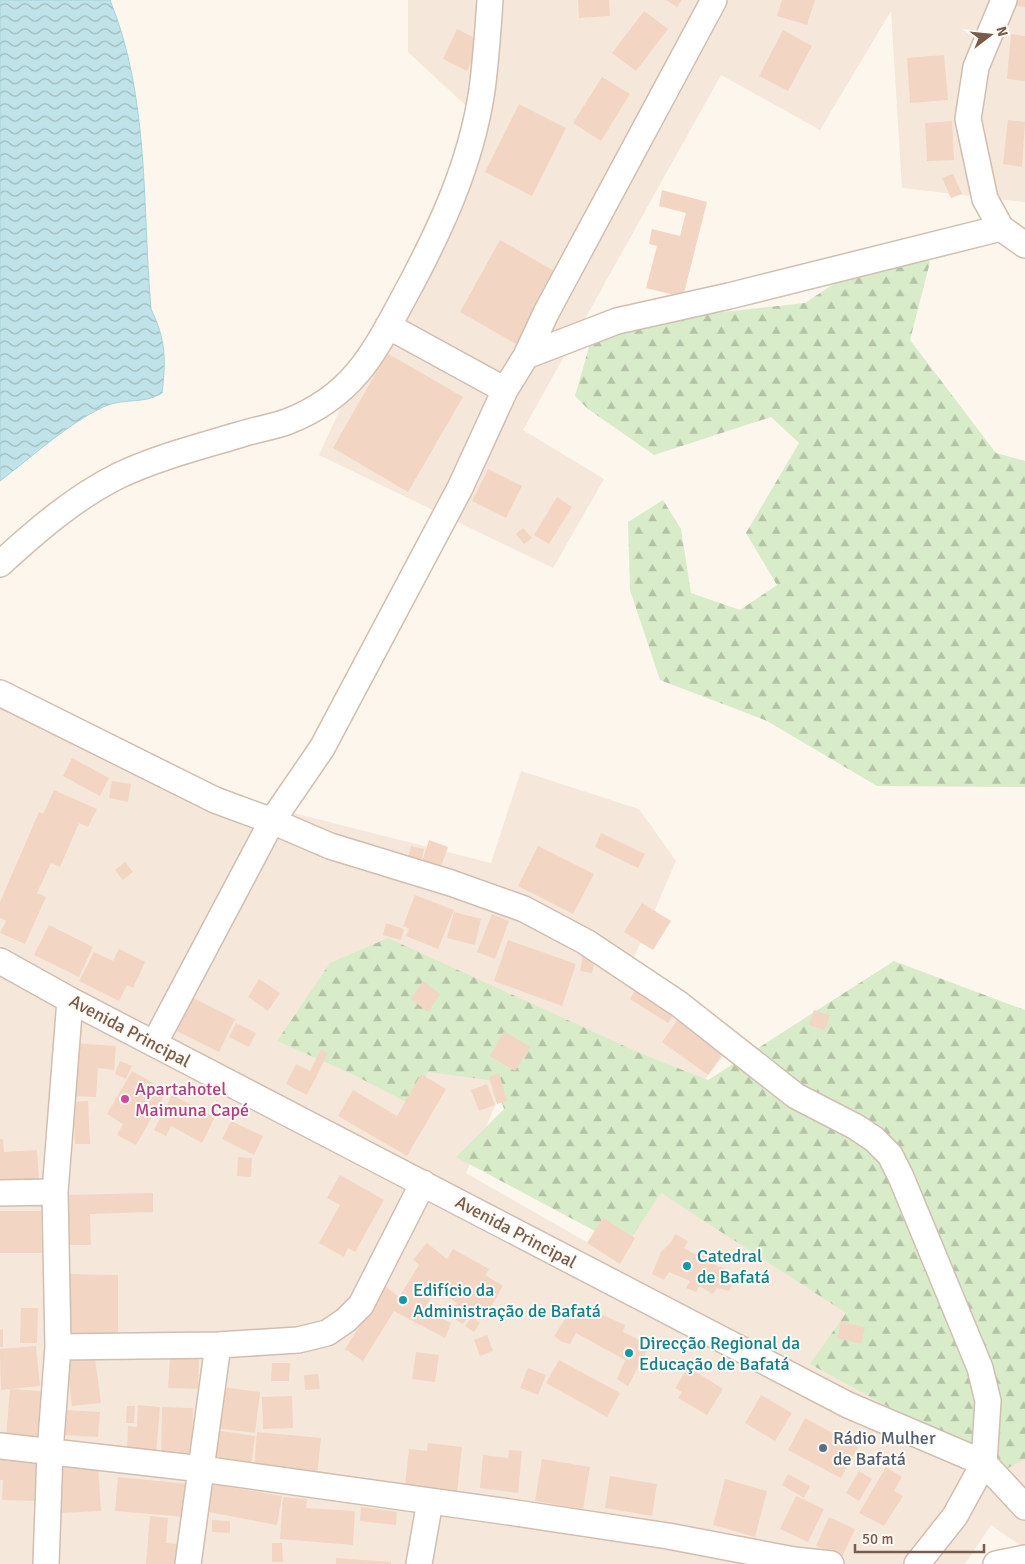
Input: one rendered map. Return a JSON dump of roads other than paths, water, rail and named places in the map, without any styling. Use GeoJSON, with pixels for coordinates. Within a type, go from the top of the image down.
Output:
{"type":"FeatureCollection","features":[{"type":"Feature","properties":{"kind":"street"},"geometry":{"type":"LineString","coordinates":[[0,564],[60,512],[119,476],[241,434],[288,421],[327,402],[352,379],[373,354],[424,262],[450,205],[468,151],[482,91],[490,0]]}},
{"type":"Feature","properties":{"kind":"street"},"geometry":{"type":"LineString","coordinates":[[154,1044],[272,820],[322,748],[460,488],[505,390],[526,356],[551,304],[714,0]]}},
{"type":"Feature","properties":{"kind":"street"},"geometry":{"type":"LineString","coordinates":[[1004,0],[976,67],[968,119],[985,199],[1001,228],[1025,245]]}},
{"type":"Feature","properties":{"kind":"street"},"geometry":{"type":"LineString","coordinates":[[526,356],[617,321],[728,296],[1001,228]]}},
{"type":"Feature","properties":{"kind":"street"},"geometry":{"type":"LineString","coordinates":[[388,326],[505,390]]}},
{"type":"Feature","properties":{"kind":"street"},"geometry":{"type":"LineString","coordinates":[[0,693],[215,800],[272,820],[330,846],[451,883],[532,913],[586,942],[679,1004],[796,1096],[856,1127],[874,1139],[890,1155],[901,1178],[980,1368],[988,1401],[984,1463],[955,1516],[917,1564]]}},
{"type":"Feature","properties":{"kind":"street","name":"Avenida Principal"},"geometry":{"type":"LineString","coordinates":[[0,961],[154,1044],[848,1405],[984,1463],[1025,1507]]}},
{"type":"Feature","properties":{"kind":"street"},"geometry":{"type":"LineString","coordinates":[[46,1564],[50,1452],[58,1347],[55,1192],[70,1000]]}},
{"type":"Feature","properties":{"kind":"street"},"geometry":{"type":"LineString","coordinates":[[58,1347],[218,1345],[298,1340],[327,1333],[346,1320],[361,1304],[423,1184]]}},
{"type":"Feature","properties":{"kind":"street"},"geometry":{"type":"LineString","coordinates":[[0,1193],[55,1192]]}},
{"type":"Feature","properties":{"kind":"street"},"geometry":{"type":"LineString","coordinates":[[188,1564],[218,1345]]}},
{"type":"Feature","properties":{"kind":"street"},"geometry":{"type":"LineString","coordinates":[[0,1446],[202,1469],[430,1501],[668,1536],[794,1560],[831,1564]]}},
{"type":"Feature","properties":{"kind":"street"},"geometry":{"type":"LineString","coordinates":[[419,1564],[430,1501]]}},
{"type":"Feature","properties":{"kind":"street"},"geometry":{"type":"LineString","coordinates":[[996,1564],[1025,1558]]}},
{"type":"Feature","properties":{"kind":"water"},"geometry":{"type":"Polygon","coordinates":[[[0,0],[110,0],[123,37],[132,75],[138,114],[145,192],[151,309],[162,340],[164,370],[162,393],[148,399],[111,404],[89,414],[0,481],[0,0]]]}},
{"type":"Feature","properties":{"kind":"place","name":"Apartahotel Maimuna Capé"},"geometry":{"type":"Point","coordinates":[125,1099]}},
{"type":"Feature","properties":{"kind":"place","name":"Catedral de Bafatá"},"geometry":{"type":"Point","coordinates":[687,1266]}},
{"type":"Feature","properties":{"kind":"place","name":"Edifício da Administração de Bafatá"},"geometry":{"type":"Point","coordinates":[403,1300]}},
{"type":"Feature","properties":{"kind":"place","name":"Direcção Regional da Educação de Bafatá"},"geometry":{"type":"Point","coordinates":[629,1353]}},
{"type":"Feature","properties":{"kind":"place","name":"Rádio Mulher de Bafatá"},"geometry":{"type":"Point","coordinates":[823,1448]}}]}
